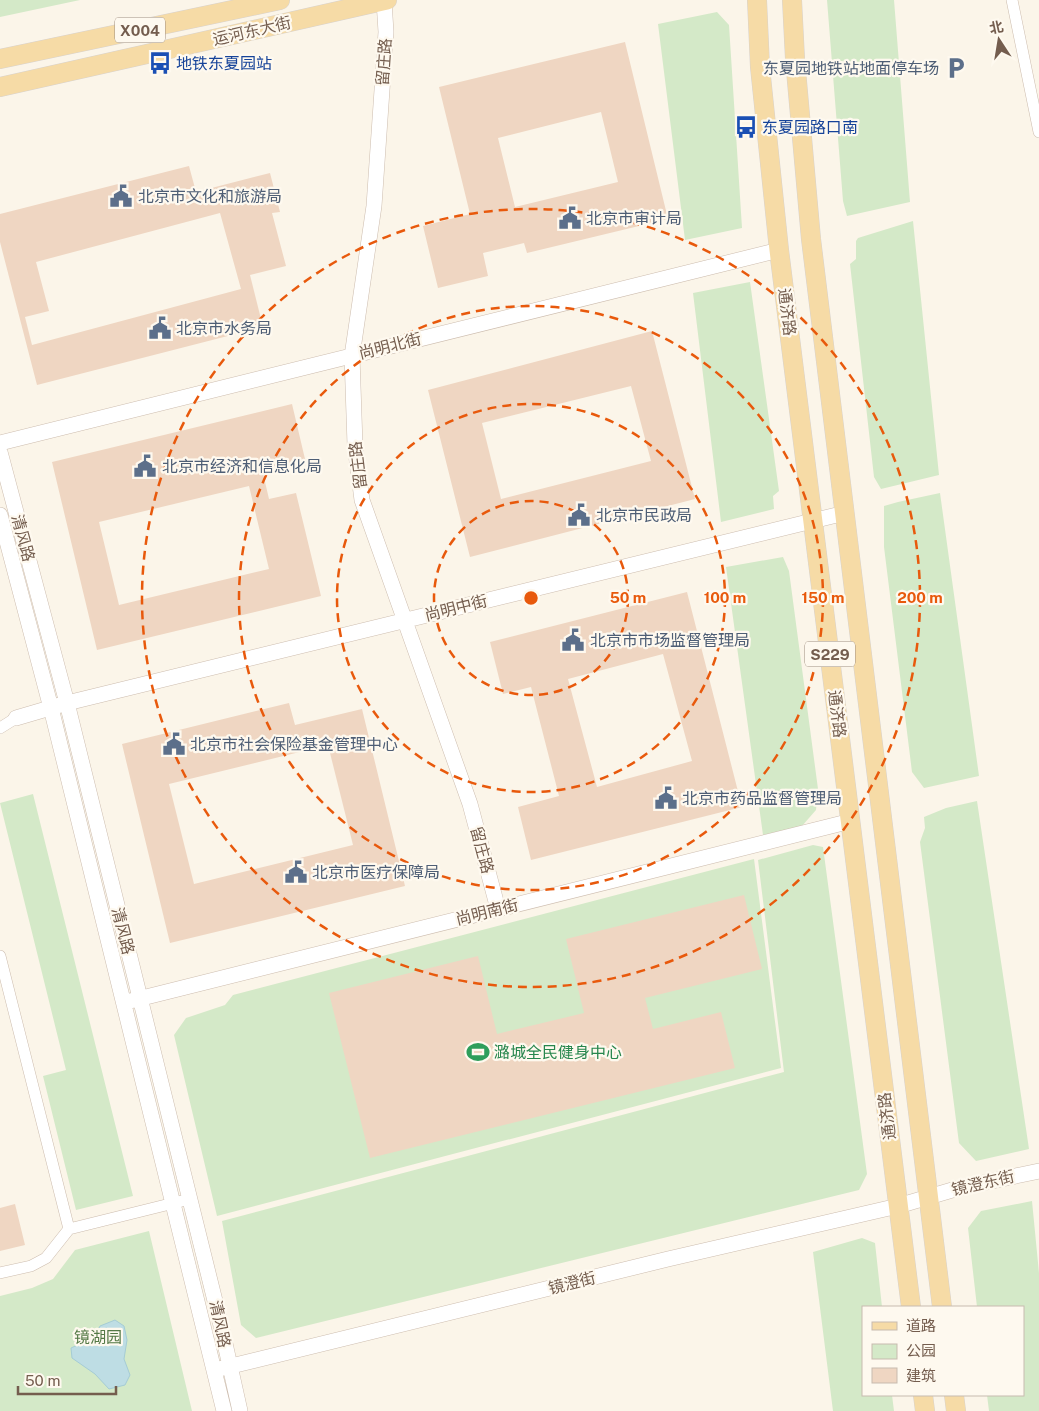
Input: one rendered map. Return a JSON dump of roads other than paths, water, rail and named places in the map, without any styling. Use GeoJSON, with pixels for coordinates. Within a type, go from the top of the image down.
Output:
{"type":"FeatureCollection","features":[{"type":"Feature","properties":{"kind":"main road","name":"运河东大街"},"geometry":{"type":"LineString","coordinates":[[0,59],[280,0]]}},
{"type":"Feature","properties":{"kind":"main road","name":"运河东大街"},"geometry":{"type":"LineString","coordinates":[[0,88],[385,0]]}},
{"type":"Feature","properties":{"kind":"main road","name":"通济路"},"geometry":{"type":"LineString","coordinates":[[757,0],[760,67],[779,250],[912,1306]]}},
{"type":"Feature","properties":{"kind":"main road","name":"通济路"},"geometry":{"type":"LineString","coordinates":[[792,0],[795,59],[811,239],[942,1306]]}},
{"type":"Feature","properties":{"kind":"main road"},"geometry":{"type":"LineString","coordinates":[[923,1396],[926,1411]]}},
{"type":"Feature","properties":{"kind":"main road"},"geometry":{"type":"LineString","coordinates":[[954,1396],[956,1411]]}},
{"type":"Feature","properties":{"kind":"street","name":"留庄路"},"geometry":{"type":"LineString","coordinates":[[385,0],[386,32],[374,206],[352,356],[355,445],[362,500],[470,804],[498,909]]}},
{"type":"Feature","properties":{"kind":"street"},"geometry":{"type":"LineString","coordinates":[[1012,0],[1039,132]]}},
{"type":"Feature","properties":{"kind":"street","name":"尚明北街"},"geometry":{"type":"LineString","coordinates":[[0,443],[779,250]]}},
{"type":"Feature","properties":{"kind":"street","name":"清风路"},"geometry":{"type":"LineString","coordinates":[[0,452],[67,703],[220,1321],[224,1411]]}},
{"type":"Feature","properties":{"kind":"street","name":"尚明中街"},"geometry":{"type":"LineString","coordinates":[[16,718],[67,703],[845,513]]}},
{"type":"Feature","properties":{"kind":"street","name":"清风路"},"geometry":{"type":"LineString","coordinates":[[0,515],[51,708],[174,1203],[222,1368],[240,1411]]}},
{"type":"Feature","properties":{"kind":"street"},"geometry":{"type":"LineString","coordinates":[[0,717],[16,718]]}},
{"type":"Feature","properties":{"kind":"street"},"geometry":{"type":"LineString","coordinates":[[0,728],[16,718]]}},
{"type":"Feature","properties":{"kind":"street","name":"尚明南街"},"geometry":{"type":"LineString","coordinates":[[124,1002],[851,821]]}},
{"type":"Feature","properties":{"kind":"street"},"geometry":{"type":"LineString","coordinates":[[0,956],[69,1229]]}},
{"type":"Feature","properties":{"kind":"street","name":"镜澄东街"},"geometry":{"type":"LineString","coordinates":[[928,1198],[959,1188],[1039,1171]]}},
{"type":"Feature","properties":{"kind":"street","name":"镜澄街"},"geometry":{"type":"LineString","coordinates":[[222,1368],[668,1259],[928,1198]]}},
{"type":"Feature","properties":{"kind":"street"},"geometry":{"type":"LineString","coordinates":[[0,1273],[31,1266],[46,1258],[69,1229],[190,1199]]}},
{"type":"Feature","properties":{"kind":"water"},"geometry":{"type":"Polygon","coordinates":[[[115,1320],[124,1326],[127,1340],[124,1359],[130,1375],[125,1385],[109,1389],[95,1374],[72,1358],[71,1348],[95,1337],[100,1326],[115,1320]]]}},
{"type":"Feature","properties":{"kind":"place","name":"地铁东夏园站"},"geometry":{"type":"Point","coordinates":[160,63]}},
{"type":"Feature","properties":{"kind":"place","name":"东夏园地铁站地面停车场"},"geometry":{"type":"Point","coordinates":[956,68]}},
{"type":"Feature","properties":{"kind":"place","name":"东夏园路口南"},"geometry":{"type":"Point","coordinates":[746,127]}},
{"type":"Feature","properties":{"kind":"place","name":"北京市文化和旅游局"},"geometry":{"type":"Point","coordinates":[121,196]}},
{"type":"Feature","properties":{"kind":"place","name":"北京市审计局"},"geometry":{"type":"Point","coordinates":[570,218]}},
{"type":"Feature","properties":{"kind":"place","name":"北京市水务局"},"geometry":{"type":"Point","coordinates":[160,328]}},
{"type":"Feature","properties":{"kind":"place","name":"北京市经济和信息化局"},"geometry":{"type":"Point","coordinates":[145,466]}},
{"type":"Feature","properties":{"kind":"place","name":"北京市民政局"},"geometry":{"type":"Point","coordinates":[579,515]}},
{"type":"Feature","properties":{"kind":"place","name":"北京市市场监督管理局"},"geometry":{"type":"Point","coordinates":[573,640]}},
{"type":"Feature","properties":{"kind":"place","name":"北京市社会保险基金管理中心"},"geometry":{"type":"Point","coordinates":[174,744]}},
{"type":"Feature","properties":{"kind":"place","name":"北京市药品监督管理局"},"geometry":{"type":"Point","coordinates":[666,798]}},
{"type":"Feature","properties":{"kind":"place","name":"北京市医疗保障局"},"geometry":{"type":"Point","coordinates":[296,872]}},
{"type":"Feature","properties":{"kind":"place","name":"潞城全民健身中心"},"geometry":{"type":"Point","coordinates":[478,1052]}},
{"type":"Feature","properties":{"kind":"park label","name":"镜湖园"},"geometry":{"type":"Point","coordinates":[98,1337]}}]}
